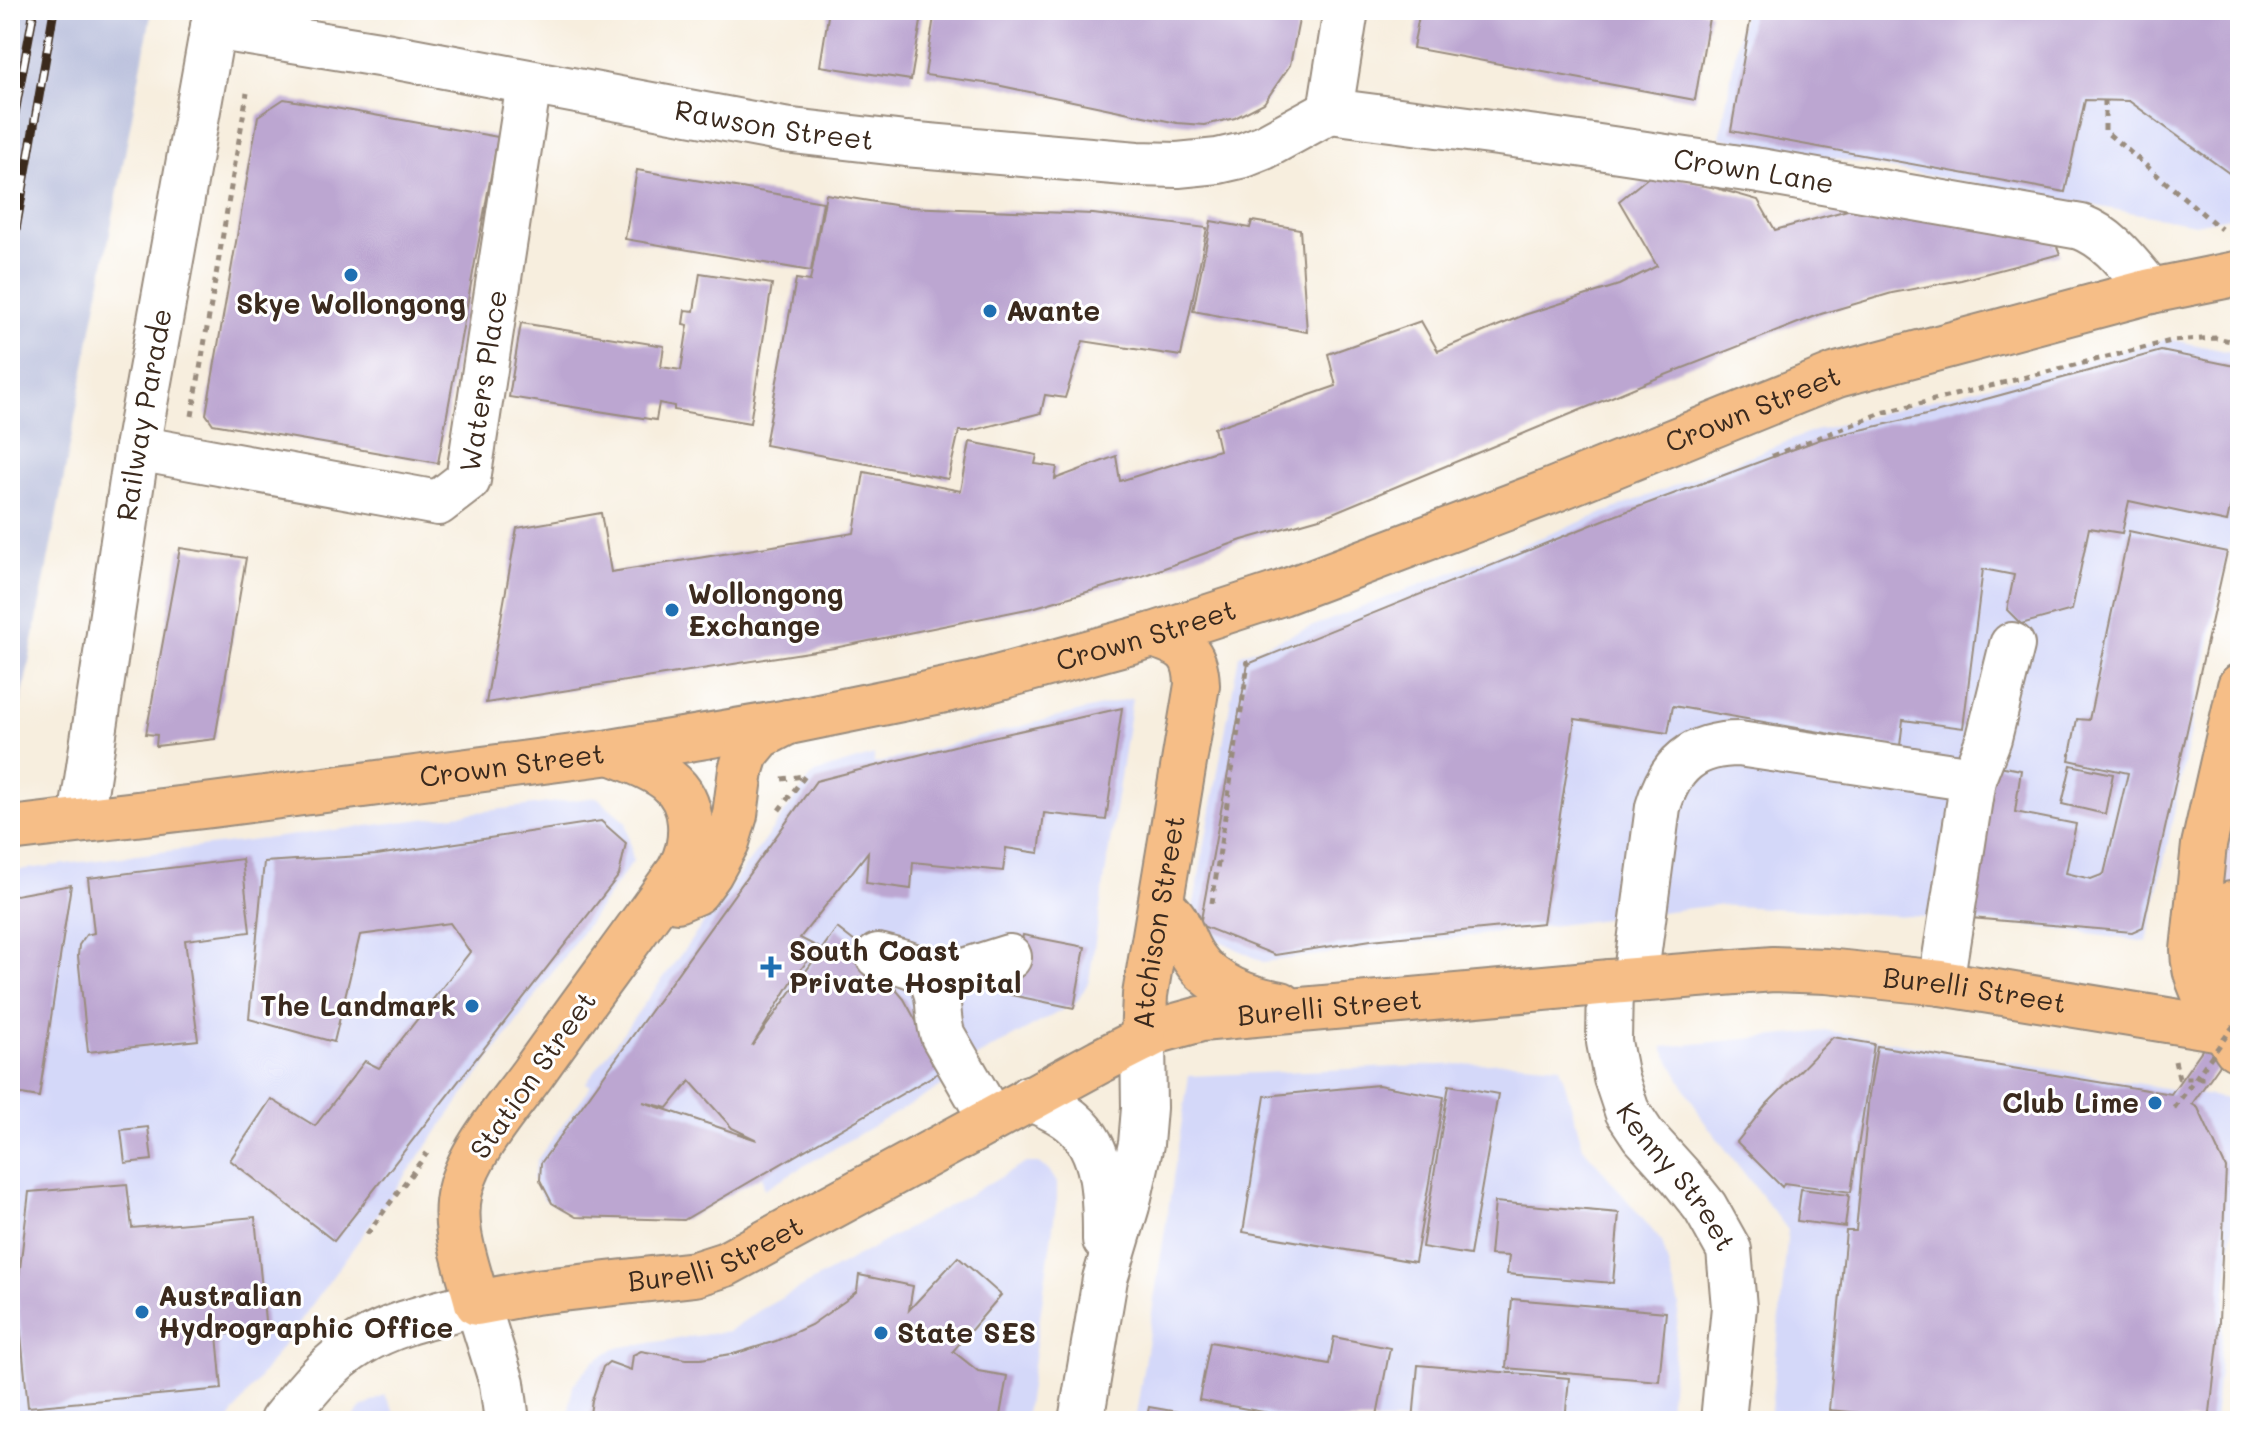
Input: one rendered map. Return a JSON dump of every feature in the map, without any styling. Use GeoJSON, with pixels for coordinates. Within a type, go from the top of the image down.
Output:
{"type":"FeatureCollection","features":[{"type":"Feature","properties":{"kind":"main road","name":"Crown Street"},"geometry":{"type":"LineString","coordinates":[[10,829],[611,752],[789,722],[975,684],[1153,635],[1282,593],[1518,504],[1837,375],[2151,291],[2240,273]]}},
{"type":"Feature","properties":{"kind":"main road","name":"Atchison Street"},"geometry":{"type":"LineString","coordinates":[[1143,1039],[1145,995],[1195,708],[1197,672],[1189,652],[1176,643],[1153,635]]}},
{"type":"Feature","properties":{"kind":"main road"},"geometry":{"type":"LineString","coordinates":[[2233,1034],[2197,978],[2193,950],[2204,845],[2240,686]]}},
{"type":"Feature","properties":{"kind":"main road"},"geometry":{"type":"LineString","coordinates":[[649,912],[696,892],[721,855],[732,828],[746,754],[761,736],[789,722]]}},
{"type":"Feature","properties":{"kind":"main road","name":"Station Street"},"geometry":{"type":"LineString","coordinates":[[477,1303],[457,1225],[460,1192],[467,1168],[679,871],[690,842],[689,808],[682,793],[661,775],[611,752]]}},
{"type":"Feature","properties":{"kind":"main road"},"geometry":{"type":"LineString","coordinates":[[1161,904],[1176,921],[1195,961],[1223,984],[1253,998],[1312,1008]]}},
{"type":"Feature","properties":{"kind":"main road"},"geometry":{"type":"LineString","coordinates":[[2231,904],[2225,960],[2233,1034]]}},
{"type":"Feature","properties":{"kind":"main road","name":"Burelli Street"},"geometry":{"type":"LineString","coordinates":[[477,1303],[535,1292],[676,1277],[726,1264],[1029,1098],[1143,1039],[1187,1021],[1773,969],[1826,971],[1941,983],[2233,1034]]}},
{"type":"Feature","properties":{"kind":"street"},"geometry":{"type":"LineString","coordinates":[[1330,111],[1346,10]]}},
{"type":"Feature","properties":{"kind":"street","name":"Rawson Street"},"geometry":{"type":"LineString","coordinates":[[214,18],[391,56],[784,130],[1137,164],[1178,165],[1244,155],[1330,111]]}},
{"type":"Feature","properties":{"kind":"street","name":"Railway Parade"},"geometry":{"type":"LineString","coordinates":[[81,820],[137,448],[214,18]]}},
{"type":"Feature","properties":{"kind":"street","name":"Waters Place"},"geometry":{"type":"LineString","coordinates":[[137,448],[438,503],[468,480],[529,83]]}},
{"type":"Feature","properties":{"kind":"street","name":"Crown Lane"},"geometry":{"type":"LineString","coordinates":[[1330,111],[1744,169],[2081,227],[2110,244],[2151,291]]}},
{"type":"Feature","properties":{"kind":"street"},"geometry":{"type":"LineString","coordinates":[[1941,983],[1973,779],[1989,738],[2012,645]]}},
{"type":"Feature","properties":{"kind":"street","name":"Kenny Street"},"geometry":{"type":"LineString","coordinates":[[1723,1421],[1734,1307],[1729,1250],[1705,1207],[1643,1135],[1627,1111],[1609,1042],[1663,790],[1681,762],[1723,744],[1973,779]]}},
{"type":"Feature","properties":{"kind":"street"},"geometry":{"type":"LineString","coordinates":[[878,956],[912,966],[933,981],[943,1036],[991,1119]]}},
{"type":"Feature","properties":{"kind":"street"},"geometry":{"type":"LineString","coordinates":[[933,981],[1009,957]]}},
{"type":"Feature","properties":{"kind":"street","name":"Atchison Street"},"geometry":{"type":"LineString","coordinates":[[1081,1421],[1105,1279],[1127,1206],[1141,1144],[1143,1039]]}},
{"type":"Feature","properties":{"kind":"street","name":"Atchison Street"},"geometry":{"type":"LineString","coordinates":[[1029,1098],[1073,1122],[1096,1153],[1104,1207],[1105,1279]]}},
{"type":"Feature","properties":{"kind":"street"},"geometry":{"type":"LineString","coordinates":[[282,1421],[319,1377],[359,1344],[420,1318],[477,1303],[502,1383],[507,1421]]}},
{"type":"Feature","properties":{"kind":"path"},"geometry":{"type":"LineString","coordinates":[[190,426],[247,93]]}},
{"type":"Feature","properties":{"kind":"path"},"geometry":{"type":"LineString","coordinates":[[2105,100],[2105,131],[2221,229]]}},
{"type":"Feature","properties":{"kind":"path"},"geometry":{"type":"LineString","coordinates":[[1772,456],[1882,413],[2171,341],[2216,338],[2240,343]]}},
{"type":"Feature","properties":{"kind":"path","name":"Atchison Street"},"geometry":{"type":"LineString","coordinates":[[1212,905],[1248,664],[1246,659]]}},
{"type":"Feature","properties":{"kind":"path"},"geometry":{"type":"LineString","coordinates":[[2175,1060],[2179,1078],[2233,1034]]}},
{"type":"Feature","properties":{"kind":"path"},"geometry":{"type":"LineString","coordinates":[[2174,1108],[2233,1034]]}},
{"type":"Feature","properties":{"kind":"shaded area"},"geometry":{"type":"Polygon","coordinates":[[[10,10],[152,10],[10,763],[10,10]]]}},
{"type":"Feature","properties":{"kind":"shaded area"},"geometry":{"type":"Polygon","coordinates":[[[1743,10],[2240,10],[2240,215],[2195,224],[1720,138],[1743,10]]]}},
{"type":"Feature","properties":{"kind":"shaded area"},"geometry":{"type":"Polygon","coordinates":[[[2168,339],[2240,354],[2240,496],[2147,942],[2038,927],[1924,917],[1716,905],[1263,962],[1190,926],[1239,655],[1817,430],[2168,339]]]}},
{"type":"Feature","properties":{"kind":"shaded area"},"geometry":{"type":"Polygon","coordinates":[[[1132,698],[1089,981],[1077,1002],[942,1076],[946,1084],[764,1189],[762,1176],[684,1220],[576,1217],[544,1199],[533,1179],[537,1160],[591,1086],[586,1083],[814,773],[874,755],[874,764],[1132,698]]]}},
{"type":"Feature","properties":{"kind":"shaded area"},"geometry":{"type":"Polygon","coordinates":[[[597,797],[626,822],[633,861],[228,1421],[10,1421],[10,871],[597,797]]]}},
{"type":"Feature","properties":{"kind":"shaded area"},"geometry":{"type":"Polygon","coordinates":[[[1828,1031],[2240,1101],[2240,1150],[2214,1421],[1770,1421],[1788,1230],[1703,1120],[1662,1047],[1828,1031]]]}},
{"type":"Feature","properties":{"kind":"shaded area"},"geometry":{"type":"Polygon","coordinates":[[[1511,1062],[1560,1066],[1583,1147],[1662,1242],[1679,1305],[1668,1421],[1135,1421],[1189,1076],[1511,1062]]]}},
{"type":"Feature","properties":{"kind":"shaded area"},"geometry":{"type":"Polygon","coordinates":[[[1026,1163],[1038,1163],[1049,1170],[1057,1183],[1057,1199],[1025,1421],[567,1421],[573,1385],[593,1362],[615,1348],[729,1331],[760,1310],[1026,1163]]]}},
{"type":"Feature","properties":{"kind":"shaded area"},"geometry":{"type":"Polygon","coordinates":[[[385,1395],[399,1421],[351,1421],[362,1408],[385,1395]]]}},
{"type":"Feature","properties":{"kind":"building"},"geometry":{"type":"Polygon","coordinates":[[[829,10],[923,10],[911,80],[820,66],[829,10]]]}},
{"type":"Feature","properties":{"kind":"building"},"geometry":{"type":"Polygon","coordinates":[[[935,10],[1301,10],[1290,65],[1264,103],[1235,118],[1204,125],[1177,123],[992,84],[925,75],[935,10]]]}},
{"type":"Feature","properties":{"kind":"building"},"geometry":{"type":"Polygon","coordinates":[[[1420,10],[1710,12],[1695,100],[1413,48],[1420,10]]]}},
{"type":"Feature","properties":{"kind":"building"},"geometry":{"type":"Polygon","coordinates":[[[1752,10],[2240,10],[2240,181],[2129,101],[2085,100],[2065,192],[1731,131],[1752,10]]]}},
{"type":"Feature","properties":{"kind":"building","name":"Skye Wollongong"},"geometry":{"type":"Polygon","coordinates":[[[284,99],[498,137],[438,463],[213,424],[206,414],[258,116],[284,99]]]}},
{"type":"Feature","properties":{"kind":"building"},"geometry":{"type":"Polygon","coordinates":[[[637,170],[823,202],[811,271],[625,239],[637,170]]]}},
{"type":"Feature","properties":{"kind":"building"},"geometry":{"type":"Polygon","coordinates":[[[1656,171],[1758,200],[1775,230],[1862,206],[2054,239],[2060,254],[1961,280],[1892,293],[1821,314],[1655,379],[1323,517],[1032,608],[834,648],[486,703],[517,528],[601,513],[611,572],[854,533],[864,472],[961,491],[970,442],[1037,455],[1035,464],[1057,467],[1055,479],[1116,456],[1120,481],[1219,450],[1214,428],[1336,386],[1328,354],[1421,321],[1438,351],[1524,315],[1619,285],[1657,266],[1619,201],[1656,171]]]}},
{"type":"Feature","properties":{"kind":"building","name":"Avante"},"geometry":{"type":"Polygon","coordinates":[[[826,194],[906,207],[1093,214],[1207,228],[1181,356],[1083,341],[1065,398],[1045,395],[1041,413],[959,431],[948,479],[765,445],[796,279],[810,281],[826,194]]]}},
{"type":"Feature","properties":{"kind":"building"},"geometry":{"type":"Polygon","coordinates":[[[1211,221],[1250,228],[1252,221],[1300,229],[1307,332],[1193,311],[1211,221]]]}},
{"type":"Feature","properties":{"kind":"building"},"geometry":{"type":"Polygon","coordinates":[[[700,273],[772,284],[750,423],[674,410],[674,406],[659,403],[656,420],[509,397],[521,323],[664,346],[661,367],[681,370],[688,325],[683,324],[685,310],[694,311],[700,273]]]}},
{"type":"Feature","properties":{"kind":"building"},"geometry":{"type":"Polygon","coordinates":[[[2161,351],[2240,367],[2240,463],[2227,522],[2129,501],[2122,533],[2089,528],[2072,610],[2021,624],[2007,610],[2014,575],[1983,569],[1963,728],[1903,720],[1900,746],[1673,706],[1668,733],[1575,719],[1543,923],[1371,940],[1275,955],[1200,925],[1248,664],[1606,519],[1821,439],[1935,413],[2161,351]]]}},
{"type":"Feature","properties":{"kind":"building"},"geometry":{"type":"Polygon","coordinates":[[[2129,531],[2227,552],[2143,927],[2132,932],[1971,918],[1993,765],[2021,770],[2015,812],[2076,824],[2066,873],[2091,879],[2104,874],[2128,773],[2069,760],[2077,719],[2089,720],[2129,531]]]}},
{"type":"Feature","properties":{"kind":"building"},"geometry":{"type":"Polygon","coordinates":[[[180,548],[246,558],[215,739],[156,746],[157,735],[146,734],[180,548]]]}},
{"type":"Feature","properties":{"kind":"building"},"geometry":{"type":"Polygon","coordinates":[[[1122,708],[1106,820],[1044,813],[1039,853],[1006,848],[1003,871],[913,862],[911,889],[866,883],[868,852],[800,938],[818,947],[792,981],[752,1046],[837,928],[855,942],[904,999],[943,1070],[684,1220],[576,1217],[552,1203],[540,1180],[541,1163],[816,781],[1122,708]],[[690,1081],[668,1108],[643,1102],[757,1140],[732,1128],[690,1081]]]}},
{"type":"Feature","properties":{"kind":"building"},"geometry":{"type":"Polygon","coordinates":[[[2071,765],[2113,774],[2105,814],[2062,804],[2071,765]]]}},
{"type":"Feature","properties":{"kind":"building"},"geometry":{"type":"Polygon","coordinates":[[[2240,787],[2240,914],[2218,881],[2240,787]]]}},
{"type":"Feature","properties":{"kind":"building","name":"The Landmark"},"geometry":{"type":"Polygon","coordinates":[[[601,821],[626,843],[619,875],[334,1241],[230,1160],[271,1099],[315,1126],[365,1061],[379,1068],[470,952],[450,923],[360,935],[334,1042],[249,1019],[264,862],[377,855],[601,821]]]}},
{"type":"Feature","properties":{"kind":"building"},"geometry":{"type":"Polygon","coordinates":[[[242,859],[250,932],[185,940],[198,1040],[88,1052],[78,956],[79,945],[86,935],[94,933],[88,878],[242,859]]]}},
{"type":"Feature","properties":{"kind":"building"},"geometry":{"type":"Polygon","coordinates":[[[71,885],[39,1097],[10,1092],[10,896],[71,885]]]}},
{"type":"Feature","properties":{"kind":"building"},"geometry":{"type":"Polygon","coordinates":[[[1023,935],[1085,947],[1074,1008],[1011,995],[1023,935]]]}},
{"type":"Feature","properties":{"kind":"building"},"geometry":{"type":"Polygon","coordinates":[[[2240,996],[2240,1036],[2192,1104],[2198,1108],[2226,1168],[2218,1343],[2209,1421],[1941,1421],[1829,1410],[1846,1231],[1856,1231],[1869,1094],[1877,1046],[2171,1094],[2240,996]]]}},
{"type":"Feature","properties":{"kind":"building"},"geometry":{"type":"Polygon","coordinates":[[[1833,1037],[1874,1044],[1851,1192],[1784,1183],[1782,1187],[1737,1142],[1766,1105],[1833,1037]]]}},
{"type":"Feature","properties":{"kind":"building"},"geometry":{"type":"Polygon","coordinates":[[[1378,1085],[1444,1097],[1415,1262],[1243,1232],[1265,1096],[1378,1085]]]}},
{"type":"Feature","properties":{"kind":"building"},"geometry":{"type":"Polygon","coordinates":[[[1449,1085],[1498,1094],[1470,1255],[1422,1247],[1449,1085]]]}},
{"type":"Feature","properties":{"kind":"building"},"geometry":{"type":"Polygon","coordinates":[[[148,1127],[152,1160],[125,1163],[121,1130],[148,1127]]]}},
{"type":"Feature","properties":{"kind":"building","name":"Australian Hydrographic Office"},"geometry":{"type":"Polygon","coordinates":[[[127,1184],[132,1228],[255,1217],[266,1331],[217,1335],[222,1389],[28,1407],[17,1294],[29,1192],[127,1184]]]}},
{"type":"Feature","properties":{"kind":"building"},"geometry":{"type":"Polygon","coordinates":[[[1801,1189],[1849,1195],[1845,1227],[1797,1221],[1801,1189]]]}},
{"type":"Feature","properties":{"kind":"building"},"geometry":{"type":"Polygon","coordinates":[[[1495,1202],[1619,1213],[1613,1283],[1507,1274],[1509,1256],[1490,1255],[1495,1202]]]}},
{"type":"Feature","properties":{"kind":"building","name":"State SES"},"geometry":{"type":"Polygon","coordinates":[[[958,1257],[1001,1295],[953,1351],[978,1371],[1007,1376],[999,1421],[589,1421],[603,1367],[609,1362],[631,1370],[633,1355],[641,1351],[701,1359],[737,1353],[776,1341],[811,1325],[845,1301],[857,1291],[859,1275],[913,1286],[909,1310],[958,1257]]]}},
{"type":"Feature","properties":{"kind":"building"},"geometry":{"type":"Polygon","coordinates":[[[1512,1299],[1666,1312],[1659,1381],[1506,1368],[1512,1299]]]}},
{"type":"Feature","properties":{"kind":"building"},"geometry":{"type":"Polygon","coordinates":[[[1334,1337],[1390,1348],[1376,1421],[1311,1421],[1199,1400],[1210,1342],[1329,1364],[1334,1337]]]}},
{"type":"Feature","properties":{"kind":"building"},"geometry":{"type":"Polygon","coordinates":[[[1418,1365],[1569,1378],[1565,1421],[1413,1421],[1418,1365]]]}},
{"type":"Feature","properties":{"kind":"building"},"geometry":{"type":"Polygon","coordinates":[[[1149,1407],[1219,1419],[1219,1421],[1146,1421],[1149,1407]]]}},
{"type":"Feature","properties":{"kind":"railway"},"geometry":{"type":"LineString","coordinates":[[10,140],[34,10]]}},
{"type":"Feature","properties":{"kind":"railway"},"geometry":{"type":"LineString","coordinates":[[10,264],[54,10]]}},
{"type":"Feature","properties":{"kind":"place","name":"Skye Wollongong"},"geometry":{"type":"Point","coordinates":[351,275]}},
{"type":"Feature","properties":{"kind":"place","name":"Avante"},"geometry":{"type":"Point","coordinates":[990,311]}},
{"type":"Feature","properties":{"kind":"place","name":"Wollongong Exchange"},"geometry":{"type":"Point","coordinates":[672,610]}},
{"type":"Feature","properties":{"kind":"place","name":"South Coast Private Hospital"},"geometry":{"type":"Point","coordinates":[771,967]}},
{"type":"Feature","properties":{"kind":"place","name":"The Landmark"},"geometry":{"type":"Point","coordinates":[472,1006]}},
{"type":"Feature","properties":{"kind":"place","name":"Club Lime"},"geometry":{"type":"Point","coordinates":[2155,1103]}},
{"type":"Feature","properties":{"kind":"place","name":"Australian Hydrographic Office"},"geometry":{"type":"Point","coordinates":[142,1312]}},
{"type":"Feature","properties":{"kind":"place","name":"State SES"},"geometry":{"type":"Point","coordinates":[881,1333]}}]}
